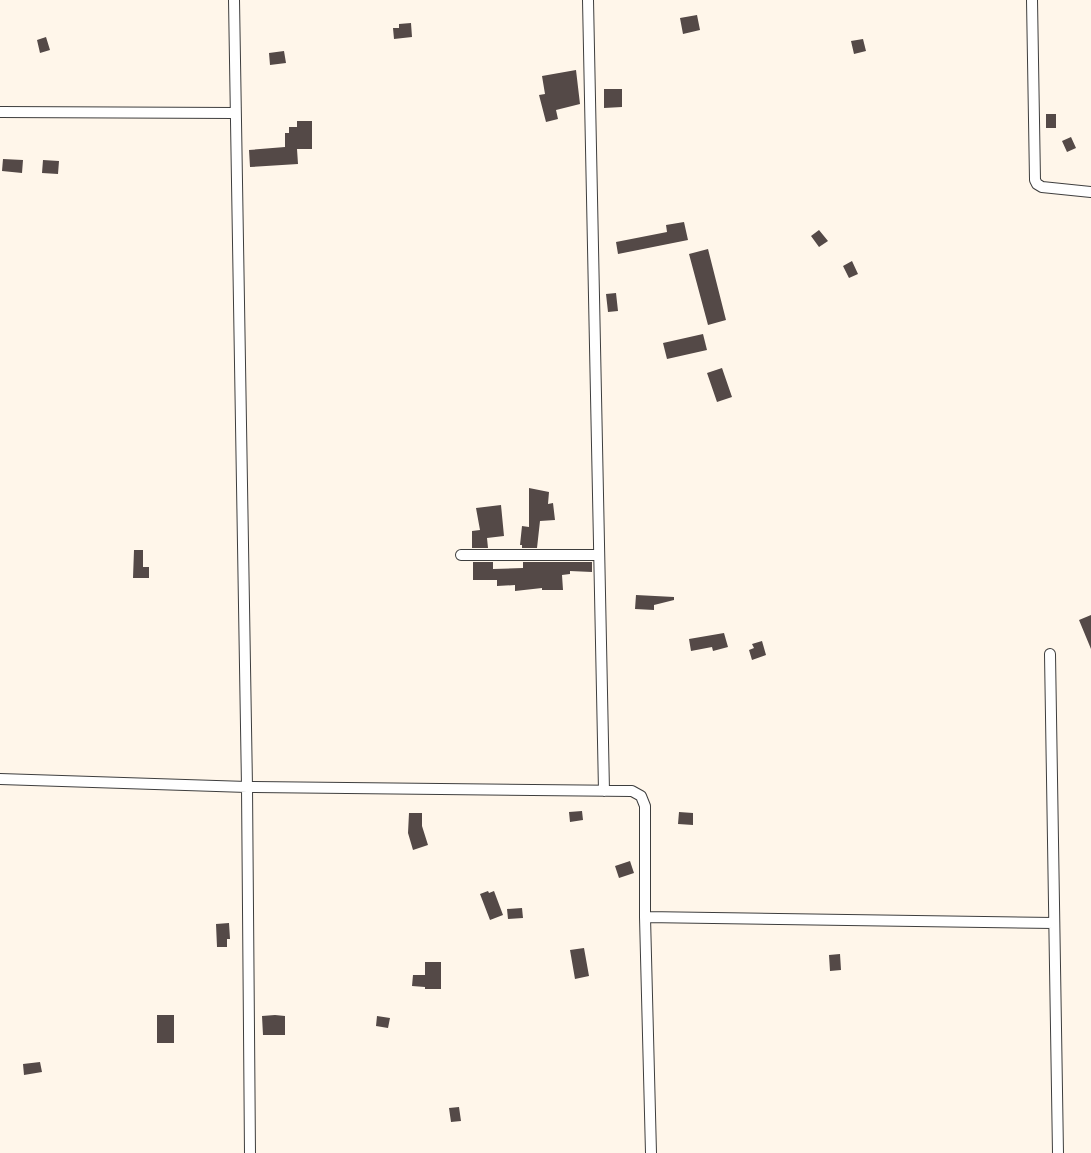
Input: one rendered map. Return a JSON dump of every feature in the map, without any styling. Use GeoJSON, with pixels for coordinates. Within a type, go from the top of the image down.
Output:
{"type":"FeatureCollection","features":[{"type":"Feature","properties":{"kind":"street"},"geometry":{"type":"LineString","coordinates":[[234,0],[247,787],[250,1153]]}},
{"type":"Feature","properties":{"kind":"street"},"geometry":{"type":"LineString","coordinates":[[588,0],[603,791]]}},
{"type":"Feature","properties":{"kind":"street"},"geometry":{"type":"LineString","coordinates":[[1032,0],[1035,180],[1042,187],[1091,192]]}},
{"type":"Feature","properties":{"kind":"street"},"geometry":{"type":"LineString","coordinates":[[0,112],[235,112]]}},
{"type":"Feature","properties":{"kind":"street"},"geometry":{"type":"LineString","coordinates":[[461,555],[599,555]]}},
{"type":"Feature","properties":{"kind":"street"},"geometry":{"type":"LineString","coordinates":[[1050,654],[1058,1153]]}},
{"type":"Feature","properties":{"kind":"street"},"geometry":{"type":"LineString","coordinates":[[0,779],[247,787],[603,791],[632,792],[641,796],[645,806],[645,917],[651,1153]]}},
{"type":"Feature","properties":{"kind":"street"},"geometry":{"type":"LineString","coordinates":[[645,917],[1054,923]]}},
{"type":"Feature","properties":{"kind":"building"},"geometry":{"type":"Polygon","coordinates":[[[697,15],[700,30],[683,34],[680,18],[697,15]]]}},
{"type":"Feature","properties":{"kind":"building"},"geometry":{"type":"Polygon","coordinates":[[[411,23],[412,37],[394,39],[393,28],[399,28],[399,24],[411,23]]]}},
{"type":"Feature","properties":{"kind":"building"},"geometry":{"type":"Polygon","coordinates":[[[46,37],[50,50],[40,53],[37,40],[46,37]]]}},
{"type":"Feature","properties":{"kind":"building"},"geometry":{"type":"Polygon","coordinates":[[[863,39],[866,51],[854,54],[851,41],[863,39]]]}},
{"type":"Feature","properties":{"kind":"building"},"geometry":{"type":"Polygon","coordinates":[[[284,51],[286,63],[270,65],[269,53],[284,51]]]}},
{"type":"Feature","properties":{"kind":"building"},"geometry":{"type":"Polygon","coordinates":[[[576,70],[580,104],[556,110],[558,119],[546,122],[539,95],[545,94],[542,76],[576,70]]]}},
{"type":"Feature","properties":{"kind":"building"},"geometry":{"type":"Polygon","coordinates":[[[604,89],[622,89],[622,107],[604,108],[604,89]]]}},
{"type":"Feature","properties":{"kind":"building"},"geometry":{"type":"Polygon","coordinates":[[[1046,114],[1056,114],[1056,128],[1046,128],[1046,114]]]}},
{"type":"Feature","properties":{"kind":"building"},"geometry":{"type":"Polygon","coordinates":[[[297,121],[312,121],[312,149],[297,149],[298,164],[250,167],[249,150],[285,147],[285,133],[289,133],[289,127],[297,127],[297,121]]]}},
{"type":"Feature","properties":{"kind":"building"},"geometry":{"type":"Polygon","coordinates":[[[1071,137],[1076,148],[1067,152],[1062,141],[1071,137]]]}},
{"type":"Feature","properties":{"kind":"building"},"geometry":{"type":"Polygon","coordinates":[[[3,159],[23,160],[22,173],[2,171],[3,159]]]}},
{"type":"Feature","properties":{"kind":"building"},"geometry":{"type":"Polygon","coordinates":[[[43,160],[59,161],[58,174],[42,173],[43,160]]]}},
{"type":"Feature","properties":{"kind":"building"},"geometry":{"type":"Polygon","coordinates":[[[684,222],[688,240],[618,254],[616,242],[667,232],[666,225],[684,222]]]}},
{"type":"Feature","properties":{"kind":"building"},"geometry":{"type":"Polygon","coordinates":[[[819,230],[828,241],[819,247],[811,236],[819,230]]]}},
{"type":"Feature","properties":{"kind":"building"},"geometry":{"type":"Polygon","coordinates":[[[708,249],[726,320],[708,325],[689,254],[708,249]]]}},
{"type":"Feature","properties":{"kind":"building"},"geometry":{"type":"Polygon","coordinates":[[[852,261],[858,274],[849,278],[843,266],[852,261]]]}},
{"type":"Feature","properties":{"kind":"building"},"geometry":{"type":"Polygon","coordinates":[[[616,293],[618,311],[608,312],[606,294],[616,293]]]}},
{"type":"Feature","properties":{"kind":"building"},"geometry":{"type":"Polygon","coordinates":[[[703,334],[707,350],[667,359],[663,343],[703,334]]]}},
{"type":"Feature","properties":{"kind":"building"},"geometry":{"type":"Polygon","coordinates":[[[722,368],[732,397],[717,402],[707,373],[722,368]]]}},
{"type":"Feature","properties":{"kind":"building"},"geometry":{"type":"Polygon","coordinates":[[[529,488],[549,492],[548,504],[553,503],[555,520],[540,521],[537,548],[522,548],[520,545],[522,526],[529,527],[529,488]]]}},
{"type":"Feature","properties":{"kind":"building"},"geometry":{"type":"Polygon","coordinates":[[[501,505],[504,536],[487,538],[488,548],[472,548],[472,531],[480,530],[476,508],[501,505]]]}},
{"type":"Feature","properties":{"kind":"building"},"geometry":{"type":"Polygon","coordinates":[[[134,550],[143,550],[143,567],[149,567],[149,578],[133,578],[134,550]]]}},
{"type":"Feature","properties":{"kind":"building"},"geometry":{"type":"Polygon","coordinates":[[[473,562],[493,562],[493,569],[523,568],[523,562],[592,562],[592,572],[570,571],[570,574],[562,575],[563,590],[542,590],[542,588],[515,591],[515,585],[497,586],[497,580],[473,580],[473,562]]]}},
{"type":"Feature","properties":{"kind":"building"},"geometry":{"type":"Polygon","coordinates":[[[636,595],[674,597],[674,600],[654,605],[654,610],[635,609],[636,595]]]}},
{"type":"Feature","properties":{"kind":"building"},"geometry":{"type":"Polygon","coordinates":[[[1091,615],[1091,649],[1079,620],[1091,615]]]}},
{"type":"Feature","properties":{"kind":"building"},"geometry":{"type":"Polygon","coordinates":[[[724,633],[728,647],[713,651],[712,647],[691,651],[689,639],[724,633]]]}},
{"type":"Feature","properties":{"kind":"building"},"geometry":{"type":"Polygon","coordinates":[[[762,641],[766,655],[752,660],[749,650],[754,648],[752,644],[762,641]]]}},
{"type":"Feature","properties":{"kind":"building"},"geometry":{"type":"Polygon","coordinates":[[[582,811],[583,820],[570,822],[569,812],[582,811]]]}},
{"type":"Feature","properties":{"kind":"building"},"geometry":{"type":"Polygon","coordinates":[[[679,812],[693,813],[693,825],[678,824],[679,812]]]}},
{"type":"Feature","properties":{"kind":"building"},"geometry":{"type":"Polygon","coordinates":[[[409,813],[422,813],[422,826],[428,845],[413,850],[408,833],[409,813]]]}},
{"type":"Feature","properties":{"kind":"building"},"geometry":{"type":"Polygon","coordinates":[[[630,861],[634,873],[619,878],[615,866],[630,861]]]}},
{"type":"Feature","properties":{"kind":"building"},"geometry":{"type":"Polygon","coordinates":[[[488,891],[489,893],[494,891],[503,915],[490,920],[480,894],[488,891]]]}},
{"type":"Feature","properties":{"kind":"building"},"geometry":{"type":"Polygon","coordinates":[[[522,908],[523,918],[508,919],[507,909],[522,908]]]}},
{"type":"Feature","properties":{"kind":"building"},"geometry":{"type":"Polygon","coordinates":[[[229,923],[230,939],[227,939],[227,947],[217,947],[216,924],[229,923]]]}},
{"type":"Feature","properties":{"kind":"building"},"geometry":{"type":"Polygon","coordinates":[[[584,948],[589,976],[575,979],[570,950],[584,948]]]}},
{"type":"Feature","properties":{"kind":"building"},"geometry":{"type":"Polygon","coordinates":[[[840,954],[841,970],[830,971],[829,955],[840,954]]]}},
{"type":"Feature","properties":{"kind":"building"},"geometry":{"type":"Polygon","coordinates":[[[425,962],[441,962],[441,989],[412,986],[413,975],[425,975],[425,962]]]}},
{"type":"Feature","properties":{"kind":"building"},"geometry":{"type":"Polygon","coordinates":[[[157,1015],[174,1015],[174,1043],[157,1043],[157,1015]]]}},
{"type":"Feature","properties":{"kind":"building"},"geometry":{"type":"Polygon","coordinates":[[[262,1016],[285,1016],[285,1035],[263,1035],[262,1016]]]}},
{"type":"Feature","properties":{"kind":"building"},"geometry":{"type":"Polygon","coordinates":[[[377,1016],[390,1018],[388,1028],[376,1026],[377,1016]]]}},
{"type":"Feature","properties":{"kind":"building"},"geometry":{"type":"Polygon","coordinates":[[[40,1062],[42,1072],[24,1075],[23,1064],[40,1062]]]}},
{"type":"Feature","properties":{"kind":"building"},"geometry":{"type":"Polygon","coordinates":[[[459,1107],[461,1121],[451,1122],[449,1108],[459,1107]]]}}]}
